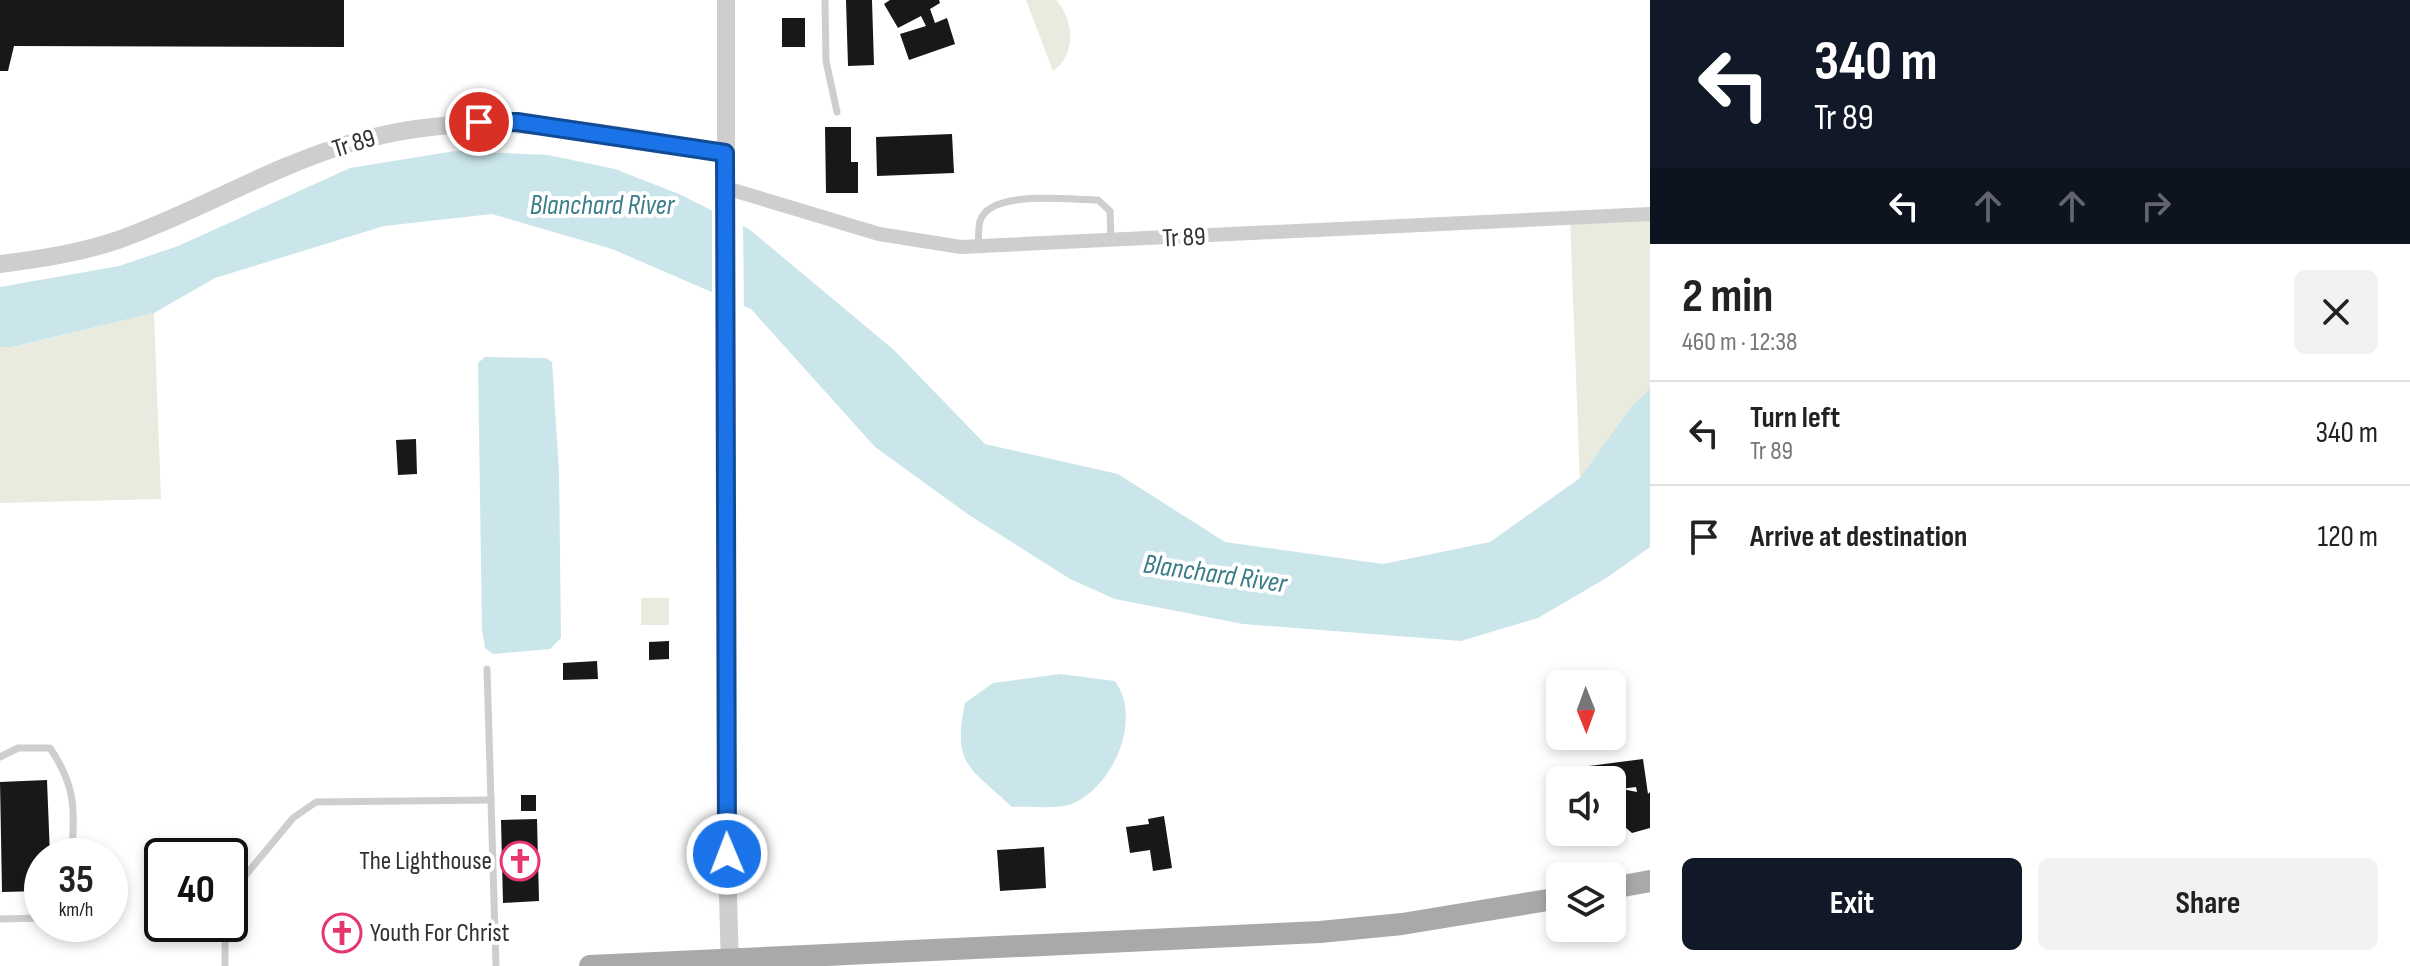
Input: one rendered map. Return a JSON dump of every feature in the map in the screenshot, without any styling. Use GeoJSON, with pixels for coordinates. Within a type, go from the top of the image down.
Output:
{"type":"FeatureCollection","features":[{"type":"Feature","properties":{"kind":"main road"},"geometry":{"type":"LineString","coordinates":[[1626,885],[1650,881]]}},
{"type":"Feature","properties":{"kind":"main road"},"geometry":{"type":"LineString","coordinates":[[590,966],[730,963],[1320,932],[1402,924],[1546,900]]}},
{"type":"Feature","properties":{"kind":"street"},"geometry":{"type":"LineString","coordinates":[[726,0],[730,963]]}},
{"type":"Feature","properties":{"kind":"street","name":"Tr 89"},"geometry":{"type":"LineString","coordinates":[[0,264],[86,250],[118,240],[251,179],[347,144],[398,131],[479,122],[517,122],[725,153]]}},
{"type":"Feature","properties":{"kind":"street","name":"Tr 89"},"geometry":{"type":"LineString","coordinates":[[726,196],[879,234],[930,244],[978,247],[1650,214]]}},
{"type":"Feature","properties":{"kind":"lane"},"geometry":{"type":"LineString","coordinates":[[825,0],[826,61],[837,112]]}},
{"type":"Feature","properties":{"kind":"lane"},"geometry":{"type":"LineString","coordinates":[[978,247],[980,221],[985,212],[993,203],[1010,200],[1098,200],[1110,211],[1111,242]]}},
{"type":"Feature","properties":{"kind":"lane"},"geometry":{"type":"LineString","coordinates":[[487,669],[496,966]]}},
{"type":"Feature","properties":{"kind":"lane"},"geometry":{"type":"LineString","coordinates":[[0,757],[18,748],[50,748],[68,775],[74,811],[73,838]]}},
{"type":"Feature","properties":{"kind":"lane"},"geometry":{"type":"LineString","coordinates":[[248,872],[293,818],[316,802],[491,800]]}},
{"type":"Feature","properties":{"kind":"lane"},"geometry":{"type":"LineString","coordinates":[[0,919],[24,918]]}},
{"type":"Feature","properties":{"kind":"lane"},"geometry":{"type":"LineString","coordinates":[[225,942],[225,966]]}},
{"type":"Feature","properties":{"kind":"shaded area"},"geometry":{"type":"Polygon","coordinates":[[[1026,0],[1056,0],[1066,17],[1069,46],[1061,64],[1053,71],[1026,0]]]}},
{"type":"Feature","properties":{"kind":"shaded area"},"geometry":{"type":"Polygon","coordinates":[[[1650,214],[1650,456],[1582,535],[1570,218],[1650,214]]]}},
{"type":"Feature","properties":{"kind":"shaded area"},"geometry":{"type":"Polygon","coordinates":[[[154,313],[161,499],[0,503],[0,347],[13,347],[154,313]]]}},
{"type":"Feature","properties":{"kind":"shaded area"},"geometry":{"type":"Polygon","coordinates":[[[641,598],[669,598],[669,625],[641,625],[641,598]]]}},
{"type":"Feature","properties":{"kind":"water","name":"Blanchard River"},"geometry":{"type":"Polygon","coordinates":[[[455,151],[548,155],[615,169],[679,194],[749,229],[894,350],[985,444],[1118,474],[1225,542],[1383,564],[1490,542],[1580,478],[1633,405],[1650,389],[1650,547],[1608,577],[1538,618],[1461,641],[1243,624],[1115,599],[1070,579],[969,515],[875,447],[751,309],[612,249],[492,214],[384,226],[215,278],[154,313],[12,347],[0,347],[0,287],[119,266],[178,246],[350,168],[455,151]]]}},
{"type":"Feature","properties":{"kind":"water"},"geometry":{"type":"Polygon","coordinates":[[[485,357],[546,358],[552,362],[559,471],[561,638],[550,649],[493,654],[485,648],[482,629],[478,363],[485,357]]]}},
{"type":"Feature","properties":{"kind":"water"},"geometry":{"type":"Polygon","coordinates":[[[1060,674],[1115,681],[1123,696],[1126,713],[1120,749],[1102,781],[1074,803],[1052,807],[1012,807],[975,773],[963,753],[961,740],[965,703],[993,683],[1060,674]]]}},
{"type":"Feature","properties":{"kind":"pier"},"geometry":{"type":"Polygon","coordinates":[[[712,206],[743,221],[744,311],[712,297],[712,206]]]}},
{"type":"Feature","properties":{"kind":"building"},"geometry":{"type":"Polygon","coordinates":[[[0,0],[344,0],[344,47],[14,46],[8,71],[0,71],[0,0]]]}},
{"type":"Feature","properties":{"kind":"building"},"geometry":{"type":"Polygon","coordinates":[[[846,0],[872,0],[874,65],[848,66],[846,0]]]}},
{"type":"Feature","properties":{"kind":"building"},"geometry":{"type":"Polygon","coordinates":[[[890,0],[939,0],[940,3],[930,9],[935,23],[947,18],[955,44],[909,60],[900,34],[926,26],[921,16],[898,28],[884,4],[890,0]]]}},
{"type":"Feature","properties":{"kind":"building"},"geometry":{"type":"Polygon","coordinates":[[[782,18],[805,18],[805,47],[782,47],[782,18]]]}},
{"type":"Feature","properties":{"kind":"building"},"geometry":{"type":"Polygon","coordinates":[[[825,127],[851,127],[851,162],[858,162],[858,193],[826,193],[825,127]]]}},
{"type":"Feature","properties":{"kind":"building"},"geometry":{"type":"Polygon","coordinates":[[[952,134],[954,173],[877,176],[876,137],[952,134]]]}},
{"type":"Feature","properties":{"kind":"building"},"geometry":{"type":"Polygon","coordinates":[[[416,439],[417,474],[398,475],[396,440],[416,439]]]}},
{"type":"Feature","properties":{"kind":"building"},"geometry":{"type":"Polygon","coordinates":[[[669,641],[669,659],[649,660],[649,642],[669,641]]]}},
{"type":"Feature","properties":{"kind":"building"},"geometry":{"type":"Polygon","coordinates":[[[597,661],[598,679],[563,680],[563,663],[597,661]]]}},
{"type":"Feature","properties":{"kind":"building"},"geometry":{"type":"Polygon","coordinates":[[[1643,759],[1648,794],[1650,792],[1650,828],[1632,833],[1626,828],[1626,790],[1637,792],[1636,787],[1626,788],[1626,766],[1589,766],[1643,759]]]}},
{"type":"Feature","properties":{"kind":"building"},"geometry":{"type":"Polygon","coordinates":[[[47,780],[49,838],[24,838],[24,891],[2,892],[0,782],[47,780]]]}},
{"type":"Feature","properties":{"kind":"building"},"geometry":{"type":"Polygon","coordinates":[[[521,795],[536,795],[536,811],[521,811],[521,795]]]}},
{"type":"Feature","properties":{"kind":"building"},"geometry":{"type":"Polygon","coordinates":[[[1164,816],[1172,868],[1153,871],[1150,850],[1130,853],[1126,827],[1149,824],[1148,819],[1164,816]]]}},
{"type":"Feature","properties":{"kind":"building","name":"The Lighthouse"},"geometry":{"type":"Polygon","coordinates":[[[537,819],[539,901],[503,903],[501,820],[537,819]]]}},
{"type":"Feature","properties":{"kind":"building"},"geometry":{"type":"Polygon","coordinates":[[[1044,847],[1046,888],[1000,891],[997,850],[1044,847]]]}},
{"type":"Feature","properties":{"kind":"place","name":"The Lighthouse"},"geometry":{"type":"Point","coordinates":[520,861]}},
{"type":"Feature","properties":{"kind":"place","name":"Youth For Christ"},"geometry":{"type":"Point","coordinates":[342,933]}},
{"type":"Feature","properties":{"kind":"route"},"geometry":{"type":"LineString","coordinates":[[479,122],[517,122],[725,153],[727,854]]}}]}
